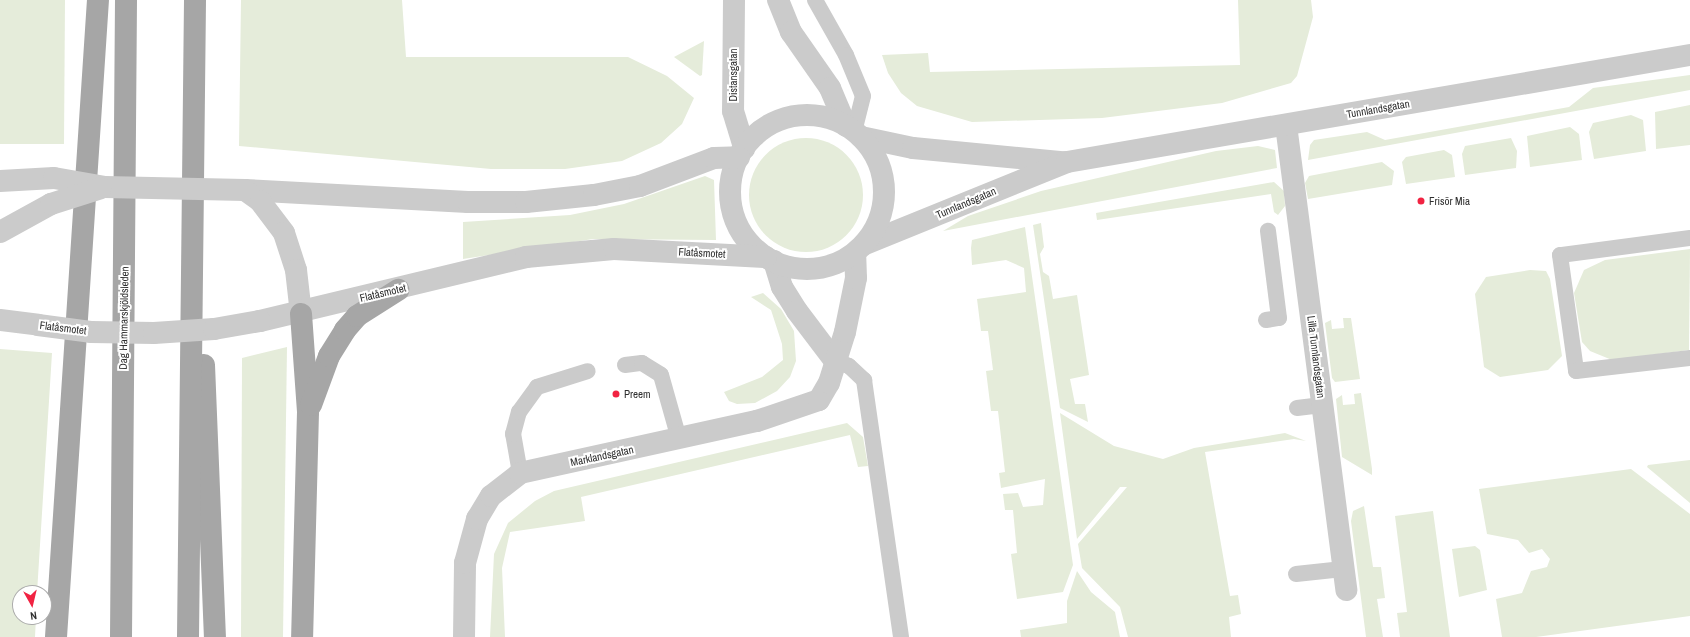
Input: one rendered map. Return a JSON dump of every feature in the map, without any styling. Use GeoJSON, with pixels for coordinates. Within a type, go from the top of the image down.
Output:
{"type":"FeatureCollection","features":[{"type":"Feature","properties":{"kind":"main road"},"geometry":{"type":"LineString","coordinates":[[56,637],[98,0]]}},
{"type":"Feature","properties":{"kind":"main road","name":"Dag Hammarskjöldsleden"},"geometry":{"type":"LineString","coordinates":[[121,637],[126,0]]}},
{"type":"Feature","properties":{"kind":"main road"},"geometry":{"type":"LineString","coordinates":[[188,637],[195,0]]}},
{"type":"Feature","properties":{"kind":"main road"},"geometry":{"type":"LineString","coordinates":[[193,234],[207,400],[215,637]]}},
{"type":"Feature","properties":{"kind":"main road"},"geometry":{"type":"LineString","coordinates":[[308,412],[329,356],[345,330],[374,299],[398,290]]}},
{"type":"Feature","properties":{"kind":"main road"},"geometry":{"type":"LineString","coordinates":[[301,314],[308,412],[302,637]]}},
{"type":"Feature","properties":{"kind":"street","name":"Distansgatan"},"geometry":{"type":"LineString","coordinates":[[734,0],[733,111],[742,152]]}},
{"type":"Feature","properties":{"kind":"street"},"geometry":{"type":"LineString","coordinates":[[778,0],[791,32],[830,88],[854,132],[875,156],[884,190],[879,218],[860,248]]}},
{"type":"Feature","properties":{"kind":"street","name":"Tunnlandsgatan"},"geometry":{"type":"LineString","coordinates":[[860,248],[1067,162],[1690,55]]}},
{"type":"Feature","properties":{"kind":"street","name":"Flatåsmotet"},"geometry":{"type":"LineString","coordinates":[[770,259],[748,242],[733,212],[730,189],[742,152],[755,136],[783,119],[815,116],[854,132]]}},
{"type":"Feature","properties":{"kind":"street","name":"Lilla Tunnlandsgatan"},"geometry":{"type":"LineString","coordinates":[[1286,125],[1346,590]]}},
{"type":"Feature","properties":{"kind":"street","name":"Tunnlandsgatan"},"geometry":{"type":"LineString","coordinates":[[854,132],[913,148],[1067,162]]}},
{"type":"Feature","properties":{"kind":"street"},"geometry":{"type":"LineString","coordinates":[[0,181],[54,178],[104,187],[468,202],[594,195],[640,186],[714,158],[742,152]]}},
{"type":"Feature","properties":{"kind":"street"},"geometry":{"type":"LineString","coordinates":[[0,232],[51,204],[104,187]]}},
{"type":"Feature","properties":{"kind":"street"},"geometry":{"type":"LineString","coordinates":[[255,194],[277,220],[291,250],[301,314]]}},
{"type":"Feature","properties":{"kind":"street","name":"Flatåsmotet"},"geometry":{"type":"LineString","coordinates":[[398,290],[526,257],[614,248],[770,259],[794,268],[816,268],[836,264],[860,248]]}},
{"type":"Feature","properties":{"kind":"street","name":"Marklandsgatan"},"geometry":{"type":"LineString","coordinates":[[464,637],[465,563],[477,519],[491,496],[520,473],[757,421],[819,400],[829,383],[834,360],[845,332],[856,278],[860,248]]}},
{"type":"Feature","properties":{"kind":"street"},"geometry":{"type":"LineString","coordinates":[[770,259],[786,293],[834,360]]}},
{"type":"Feature","properties":{"kind":"street","name":"Flatåsmotet"},"geometry":{"type":"LineString","coordinates":[[0,320],[91,332],[154,333],[214,329],[301,314],[374,299]]}},
{"type":"Feature","properties":{"kind":"lane"},"geometry":{"type":"LineString","coordinates":[[815,0],[861,91],[854,132]]}},
{"type":"Feature","properties":{"kind":"lane"},"geometry":{"type":"LineString","coordinates":[[1266,320],[1279,318],[1268,231]]}},
{"type":"Feature","properties":{"kind":"lane"},"geometry":{"type":"LineString","coordinates":[[1690,238],[1560,255],[1576,371],[1690,358]]}},
{"type":"Feature","properties":{"kind":"lane"},"geometry":{"type":"LineString","coordinates":[[834,360],[849,366],[864,380],[901,637]]}},
{"type":"Feature","properties":{"kind":"lane"},"geometry":{"type":"LineString","coordinates":[[625,366],[642,363],[661,375],[679,439]]}},
{"type":"Feature","properties":{"kind":"lane"},"geometry":{"type":"LineString","coordinates":[[520,473],[514,434],[519,412],[537,386],[588,371]]}},
{"type":"Feature","properties":{"kind":"lane"},"geometry":{"type":"LineString","coordinates":[[1297,408],[1322,405]]}},
{"type":"Feature","properties":{"kind":"lane"},"geometry":{"type":"LineString","coordinates":[[1296,574],[1343,568]]}},
{"type":"Feature","properties":{"kind":"green space"},"geometry":{"type":"Polygon","coordinates":[[[0,0],[65,0],[64,144],[0,144],[0,0]]]}},
{"type":"Feature","properties":{"kind":"green space"},"geometry":{"type":"Polygon","coordinates":[[[241,0],[402,0],[406,57],[628,57],[667,76],[694,98],[682,124],[661,143],[622,161],[565,169],[491,169],[239,146],[241,0]]]}},
{"type":"Feature","properties":{"kind":"green space"},"geometry":{"type":"Polygon","coordinates":[[[1238,0],[1311,0],[1313,17],[1297,76],[1291,83],[1222,103],[1102,118],[972,122],[917,106],[901,93],[888,73],[882,55],[928,53],[930,72],[1240,65],[1238,0]]]}},
{"type":"Feature","properties":{"kind":"green space"},"geometry":{"type":"Polygon","coordinates":[[[704,41],[702,75],[700,76],[674,57],[704,41]]]}},
{"type":"Feature","properties":{"kind":"green space"},"geometry":{"type":"Polygon","coordinates":[[[1690,75],[1690,90],[1308,160],[1310,145],[1314,140],[1367,132],[1385,140],[1569,107],[1593,88],[1690,75]]]}},
{"type":"Feature","properties":{"kind":"green space"},"geometry":{"type":"Polygon","coordinates":[[[1690,105],[1690,145],[1656,149],[1655,112],[1690,105]]]}},
{"type":"Feature","properties":{"kind":"green space"},"geometry":{"type":"Polygon","coordinates":[[[1631,115],[1643,120],[1646,151],[1594,159],[1589,132],[1593,123],[1631,115]]]}},
{"type":"Feature","properties":{"kind":"green space"},"geometry":{"type":"Polygon","coordinates":[[[1570,127],[1579,134],[1582,160],[1530,167],[1527,136],[1570,127]]]}},
{"type":"Feature","properties":{"kind":"green space"},"geometry":{"type":"Polygon","coordinates":[[[806,138],[828,142],[847,154],[859,173],[863,195],[859,217],[847,236],[828,248],[806,252],[784,248],[765,236],[753,217],[749,195],[753,173],[765,154],[784,142],[806,138]]]}},
{"type":"Feature","properties":{"kind":"green space"},"geometry":{"type":"Polygon","coordinates":[[[1511,138],[1517,151],[1516,168],[1465,175],[1462,154],[1465,146],[1511,138]]]}},
{"type":"Feature","properties":{"kind":"green space"},"geometry":{"type":"Polygon","coordinates":[[[1258,146],[1275,150],[1277,168],[943,231],[968,216],[1041,191],[1216,151],[1258,146]]]}},
{"type":"Feature","properties":{"kind":"green space"},"geometry":{"type":"Polygon","coordinates":[[[1444,150],[1452,155],[1455,177],[1406,184],[1402,162],[1406,157],[1444,150]]]}},
{"type":"Feature","properties":{"kind":"green space"},"geometry":{"type":"Polygon","coordinates":[[[1382,162],[1394,171],[1392,185],[1308,199],[1305,183],[1309,176],[1382,162]]]}},
{"type":"Feature","properties":{"kind":"green space"},"geometry":{"type":"Polygon","coordinates":[[[705,176],[714,180],[716,240],[593,239],[463,259],[463,222],[570,215],[624,204],[705,176]]]}},
{"type":"Feature","properties":{"kind":"green space"},"geometry":{"type":"Polygon","coordinates":[[[1274,182],[1284,191],[1285,206],[1278,215],[1274,212],[1271,194],[1097,220],[1096,213],[1274,182]]]}},
{"type":"Feature","properties":{"kind":"green space"},"geometry":{"type":"Polygon","coordinates":[[[1041,223],[1044,247],[1040,254],[1043,272],[1049,276],[1053,299],[1077,295],[1089,375],[1070,379],[1075,404],[1085,404],[1088,422],[1060,408],[1033,225],[1041,223]]]}},
{"type":"Feature","properties":{"kind":"green space"},"geometry":{"type":"Polygon","coordinates":[[[1025,227],[1073,565],[1063,592],[1017,599],[1011,554],[1017,553],[1013,510],[1005,510],[1003,494],[1018,493],[1023,507],[1043,505],[1045,479],[1001,488],[999,473],[1005,472],[998,411],[991,411],[986,371],[993,370],[988,331],[981,331],[977,299],[1026,292],[1024,268],[1006,260],[972,265],[971,248],[972,240],[1025,227]]]}},
{"type":"Feature","properties":{"kind":"green space"},"geometry":{"type":"Polygon","coordinates":[[[1690,249],[1689,350],[1612,360],[1590,351],[1582,342],[1574,293],[1584,270],[1605,260],[1690,249]]]}},
{"type":"Feature","properties":{"kind":"green space"},"geometry":{"type":"Polygon","coordinates":[[[1530,270],[1546,271],[1550,279],[1562,356],[1548,370],[1500,377],[1484,367],[1475,294],[1486,277],[1530,270]]]}},
{"type":"Feature","properties":{"kind":"green space"},"geometry":{"type":"Polygon","coordinates":[[[763,293],[781,309],[794,331],[796,361],[790,377],[777,391],[755,403],[737,404],[729,401],[724,392],[762,377],[783,360],[782,344],[771,310],[751,297],[763,293]]]}},
{"type":"Feature","properties":{"kind":"green space"},"geometry":{"type":"Polygon","coordinates":[[[1343,318],[1351,318],[1360,379],[1335,382],[1332,378],[1325,323],[1331,320],[1332,329],[1344,328],[1343,318]]]}},
{"type":"Feature","properties":{"kind":"green space"},"geometry":{"type":"Polygon","coordinates":[[[287,347],[283,637],[241,637],[242,358],[287,347]]]}},
{"type":"Feature","properties":{"kind":"green space"},"geometry":{"type":"Polygon","coordinates":[[[0,349],[52,353],[38,585],[12,585],[12,625],[36,625],[35,637],[0,637],[0,349]]]}},
{"type":"Feature","properties":{"kind":"green space"},"geometry":{"type":"Polygon","coordinates":[[[1361,393],[1372,475],[1342,457],[1336,399],[1342,395],[1343,405],[1355,404],[1354,394],[1361,393]]]}},
{"type":"Feature","properties":{"kind":"green space"},"geometry":{"type":"Polygon","coordinates":[[[1060,413],[1114,446],[1163,459],[1194,448],[1285,433],[1306,441],[1294,439],[1205,452],[1230,596],[1238,595],[1241,614],[1229,617],[1231,637],[1128,637],[1120,607],[1082,568],[1078,544],[1127,487],[1120,487],[1077,539],[1060,413]]]}},
{"type":"Feature","properties":{"kind":"green space"},"geometry":{"type":"Polygon","coordinates":[[[847,423],[863,437],[868,466],[858,467],[850,435],[581,497],[585,521],[510,532],[502,568],[505,637],[490,637],[494,554],[508,523],[535,501],[554,491],[847,423]]]}},
{"type":"Feature","properties":{"kind":"green space"},"geometry":{"type":"Polygon","coordinates":[[[1690,460],[1690,503],[1647,467],[1648,465],[1690,460]]]}},
{"type":"Feature","properties":{"kind":"green space"},"geometry":{"type":"Polygon","coordinates":[[[1631,469],[1690,514],[1690,616],[1536,637],[1502,637],[1496,599],[1522,593],[1531,571],[1547,567],[1550,559],[1542,549],[1529,553],[1518,540],[1487,534],[1479,489],[1631,469]]]}},
{"type":"Feature","properties":{"kind":"green space"},"geometry":{"type":"Polygon","coordinates":[[[1364,506],[1373,567],[1381,567],[1385,598],[1377,599],[1383,637],[1366,637],[1351,521],[1353,511],[1364,506]]]}},
{"type":"Feature","properties":{"kind":"green space"},"geometry":{"type":"Polygon","coordinates":[[[1433,511],[1450,637],[1400,637],[1397,613],[1407,612],[1395,516],[1433,511]]]}},
{"type":"Feature","properties":{"kind":"green space"},"geometry":{"type":"Polygon","coordinates":[[[1475,546],[1480,550],[1487,590],[1459,597],[1452,549],[1475,546]]]}},
{"type":"Feature","properties":{"kind":"green space"},"geometry":{"type":"Polygon","coordinates":[[[1077,571],[1091,592],[1115,612],[1120,637],[1021,637],[1020,630],[1067,623],[1067,601],[1077,571]]]}},
{"type":"Feature","properties":{"kind":"place","name":"Frisör Mia"},"geometry":{"type":"Point","coordinates":[1421,201]}},
{"type":"Feature","properties":{"kind":"place","name":"Preem"},"geometry":{"type":"Point","coordinates":[616,394]}}]}
